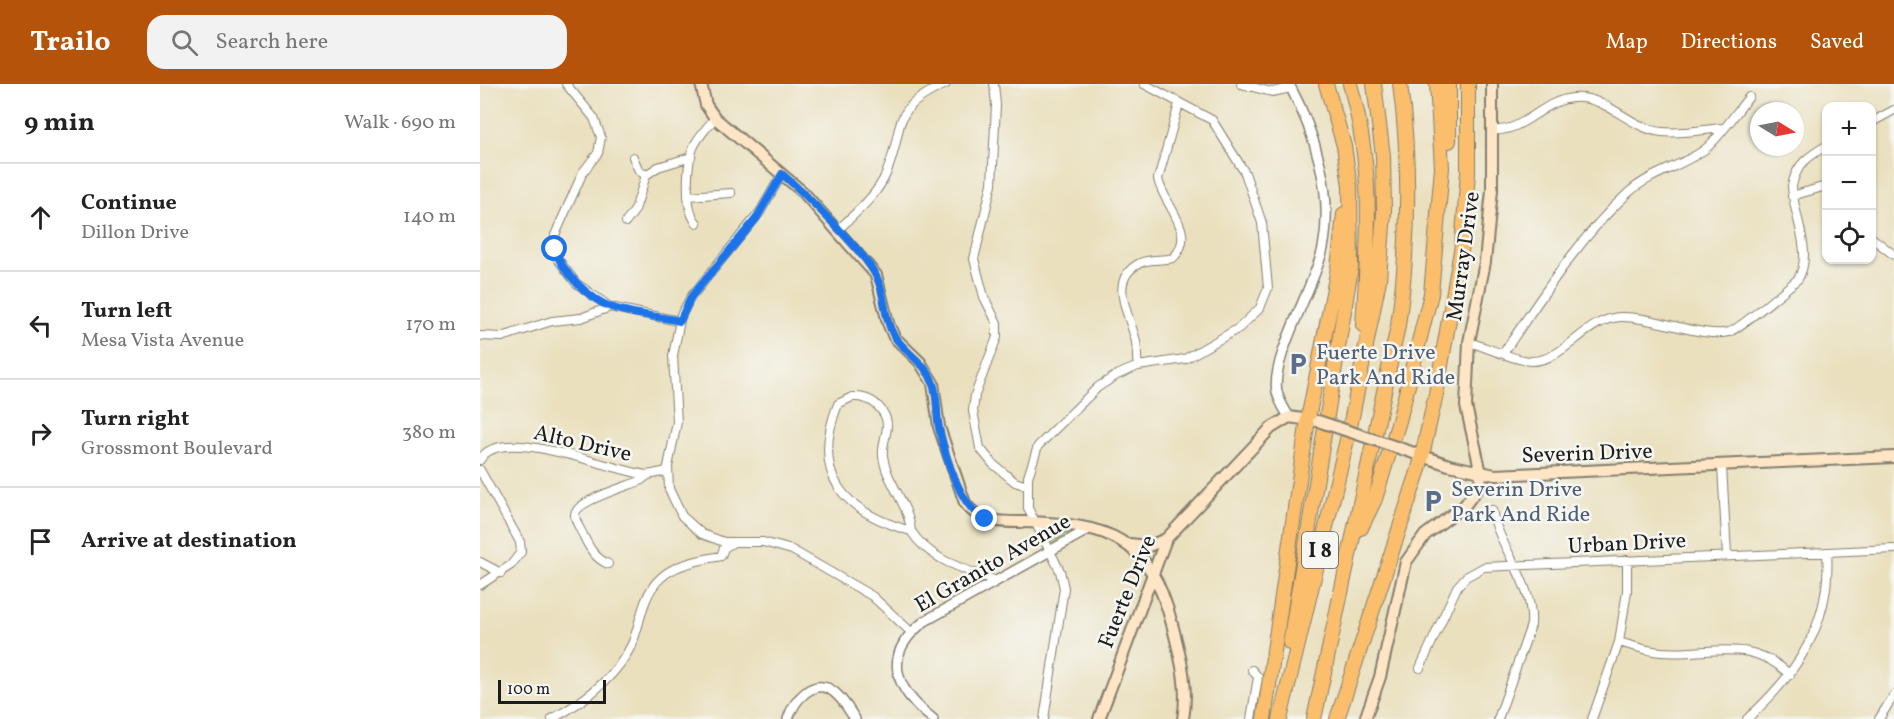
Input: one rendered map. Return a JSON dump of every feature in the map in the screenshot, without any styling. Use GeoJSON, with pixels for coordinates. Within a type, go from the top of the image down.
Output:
{"type":"FeatureCollection","features":[{"type":"Feature","properties":{"kind":"highway"},"geometry":{"type":"LineString","coordinates":[[1279,719],[1301,567],[1350,268],[1350,186],[1344,146],[1326,84]]}},
{"type":"Feature","properties":{"kind":"highway"},"geometry":{"type":"LineString","coordinates":[[1350,84],[1362,133],[1370,196],[1359,381]]}},
{"type":"Feature","properties":{"kind":"highway","name":"I 8"},"geometry":{"type":"LineString","coordinates":[[1279,719],[1359,381],[1379,280],[1384,212],[1383,156],[1374,84]]}},
{"type":"Feature","properties":{"kind":"highway","name":"I 8"},"geometry":{"type":"LineString","coordinates":[[1314,719],[1398,326],[1407,260],[1406,131],[1400,84]]}},
{"type":"Feature","properties":{"kind":"highway"},"geometry":{"type":"LineString","coordinates":[[1352,549],[1375,500],[1416,363],[1431,294],[1442,168],[1437,84]]}},
{"type":"Feature","properties":{"kind":"highway"},"geometry":{"type":"LineString","coordinates":[[1440,208],[1449,153],[1449,84]]}},
{"type":"Feature","properties":{"kind":"highway"},"geometry":{"type":"LineString","coordinates":[[1337,719],[1422,456],[1448,334],[1462,244],[1468,173],[1468,84]]}},
{"type":"Feature","properties":{"kind":"highway"},"geometry":{"type":"LineString","coordinates":[[1264,719],[1342,239],[1343,166],[1333,111]]}},
{"type":"Feature","properties":{"kind":"main road"},"geometry":{"type":"LineString","coordinates":[[701,84],[706,105],[715,118],[782,174],[837,230],[876,275],[888,323],[894,336],[920,362],[933,383],[939,427],[965,503],[975,514],[985,519],[1089,529],[1110,534],[1129,544],[1143,557],[1169,613],[1182,663],[1186,683],[1183,719]]}},
{"type":"Feature","properties":{"kind":"main road","name":"Murray Drive"},"geometry":{"type":"LineString","coordinates":[[1481,473],[1466,406],[1469,342],[1485,262],[1492,190],[1492,84]]}},
{"type":"Feature","properties":{"kind":"main road","name":"Severin Drive"},"geometry":{"type":"LineString","coordinates":[[1289,417],[1313,420],[1422,456],[1495,475],[1894,457]]}},
{"type":"Feature","properties":{"kind":"main road","name":"Fuerte Drive"},"geometry":{"type":"LineString","coordinates":[[1101,717],[1166,539],[1262,436],[1289,417]]}},
{"type":"Feature","properties":{"kind":"main road"},"geometry":{"type":"LineString","coordinates":[[1365,719],[1380,677],[1406,562],[1425,535],[1465,506],[1475,495],[1480,485],[1481,473]]}},
{"type":"Feature","properties":{"kind":"main road"},"geometry":{"type":"LineString","coordinates":[[1129,544],[1149,546],[1166,539]]}},
{"type":"Feature","properties":{"kind":"street"},"geometry":{"type":"LineString","coordinates":[[566,84],[594,118],[601,136],[598,153],[583,172],[569,199],[555,235],[555,249],[563,267],[576,283],[610,307],[680,321]]}},
{"type":"Feature","properties":{"kind":"street"},"geometry":{"type":"LineString","coordinates":[[837,230],[876,191],[890,163],[898,126],[904,113],[919,96],[946,84]]}},
{"type":"Feature","properties":{"kind":"street"},"geometry":{"type":"LineString","coordinates":[[994,84],[996,105],[992,184],[974,259],[984,297],[997,323],[997,337],[975,395],[973,411],[976,438],[986,456],[1016,482],[1027,486]]}},
{"type":"Feature","properties":{"kind":"street"},"geometry":{"type":"LineString","coordinates":[[1044,719],[1064,594],[1062,576],[1028,508],[1027,486],[1034,453],[1049,434],[1098,387],[1138,366],[1185,359],[1198,354],[1239,328],[1260,308],[1268,288],[1262,223],[1245,173],[1212,120],[1144,84]]}},
{"type":"Feature","properties":{"kind":"street"},"geometry":{"type":"LineString","coordinates":[[1241,84],[1272,92],[1290,86],[1317,152],[1326,215],[1318,266],[1289,335],[1278,379],[1277,392],[1289,417]]}},
{"type":"Feature","properties":{"kind":"street"},"geometry":{"type":"LineString","coordinates":[[1504,352],[1573,252],[1593,228],[1626,194],[1646,179],[1705,149],[1749,97]]}},
{"type":"Feature","properties":{"kind":"street"},"geometry":{"type":"LineString","coordinates":[[1493,130],[1501,131],[1516,126],[1544,107],[1571,98],[1587,98],[1602,103],[1662,132],[1722,128]]}},
{"type":"Feature","properties":{"kind":"street"},"geometry":{"type":"LineString","coordinates":[[1138,366],[1137,345],[1122,299],[1122,287],[1134,267],[1145,261],[1173,258],[1182,244],[1182,228],[1160,190],[1158,179],[1179,104]]}},
{"type":"Feature","properties":{"kind":"street"},"geometry":{"type":"LineString","coordinates":[[1876,120],[1894,110]]}},
{"type":"Feature","properties":{"kind":"street"},"geometry":{"type":"LineString","coordinates":[[697,223],[690,214],[688,196],[691,157],[695,144],[715,118]]}},
{"type":"Feature","properties":{"kind":"street"},"geometry":{"type":"LineString","coordinates":[[1469,342],[1526,360],[1545,358],[1593,325],[1619,317],[1717,333],[1732,332],[1798,279],[1804,269],[1805,254],[1792,196],[1794,177],[1805,158],[1822,149]]}},
{"type":"Feature","properties":{"kind":"street"},"geometry":{"type":"LineString","coordinates":[[633,157],[639,171],[646,175]]}},
{"type":"Feature","properties":{"kind":"street"},"geometry":{"type":"LineString","coordinates":[[626,222],[635,210],[646,175],[658,167],[691,157]]}},
{"type":"Feature","properties":{"kind":"street"},"geometry":{"type":"LineString","coordinates":[[782,174],[756,219],[691,297],[680,321],[673,356],[677,422],[667,471],[671,496],[687,521],[709,537],[732,543],[764,542],[792,550],[872,596],[911,632]]}},
{"type":"Feature","properties":{"kind":"street"},"geometry":{"type":"LineString","coordinates":[[1792,196],[1822,187]]}},
{"type":"Feature","properties":{"kind":"street"},"geometry":{"type":"LineString","coordinates":[[688,196],[731,193]]}},
{"type":"Feature","properties":{"kind":"street"},"geometry":{"type":"LineString","coordinates":[[1876,241],[1894,255]]}},
{"type":"Feature","properties":{"kind":"street"},"geometry":{"type":"LineString","coordinates":[[480,336],[502,337],[552,321],[581,318],[610,307]]}},
{"type":"Feature","properties":{"kind":"street"},"geometry":{"type":"LineString","coordinates":[[911,531],[868,515],[843,495],[830,466],[826,443],[835,412],[842,401],[852,398],[867,399],[884,414],[886,419],[883,444],[885,465],[905,503],[911,531],[917,540],[936,558],[996,581]]}},
{"type":"Feature","properties":{"kind":"street","name":"Alto Drive"},"geometry":{"type":"LineString","coordinates":[[481,455],[503,446],[533,447],[648,475],[667,471]]}},
{"type":"Feature","properties":{"kind":"street"},"geometry":{"type":"LineString","coordinates":[[1722,466],[1727,555]]}},
{"type":"Feature","properties":{"kind":"street"},"geometry":{"type":"LineString","coordinates":[[480,470],[520,542],[521,552],[518,558],[501,573],[480,585]]}},
{"type":"Feature","properties":{"kind":"street","name":"Alto Drive"},"geometry":{"type":"LineString","coordinates":[[608,564],[592,552],[578,525],[575,515],[577,509],[585,502],[640,482],[648,475]]}},
{"type":"Feature","properties":{"kind":"street"},"geometry":{"type":"LineString","coordinates":[[1492,510],[1506,548],[1516,565],[1532,611],[1531,626],[1498,719]]}},
{"type":"Feature","properties":{"kind":"street","name":"El Granito Avenue"},"geometry":{"type":"LineString","coordinates":[[933,719],[908,698],[899,677],[899,656],[911,632],[925,621],[1089,529]]}},
{"type":"Feature","properties":{"kind":"street"},"geometry":{"type":"LineString","coordinates":[[552,719],[600,688],[623,659],[633,643],[645,601],[658,580],[680,564],[722,556],[724,548],[732,543]]}},
{"type":"Feature","properties":{"kind":"street","name":"Urban Drive"},"geometry":{"type":"LineString","coordinates":[[1420,668],[1461,582],[1484,567],[1894,549]]}},
{"type":"Feature","properties":{"kind":"street"},"geometry":{"type":"LineString","coordinates":[[1747,719],[1790,675],[1811,643],[1821,618],[1827,592],[1827,552]]}},
{"type":"Feature","properties":{"kind":"street"},"geometry":{"type":"LineString","coordinates":[[1592,719],[1619,642],[1627,591],[1627,560]]}},
{"type":"Feature","properties":{"kind":"street"},"geometry":{"type":"LineString","coordinates":[[480,562],[501,573]]}},
{"type":"Feature","properties":{"kind":"street"},"geometry":{"type":"LineString","coordinates":[[1619,642],[1660,652],[1746,650],[1765,656],[1790,675]]}},
{"type":"Feature","properties":{"kind":"street"},"geometry":{"type":"LineString","coordinates":[[1251,719],[1258,677],[1252,670]]}},
{"type":"Feature","properties":{"kind":"street"},"geometry":{"type":"LineString","coordinates":[[788,719],[800,697],[808,690],[826,687],[834,692],[855,719]]}},
{"type":"Feature","properties":{"kind":"street"},"geometry":{"type":"LineString","coordinates":[[1879,719],[1894,695]]}},
{"type":"Feature","properties":{"kind":"green space"},"geometry":{"type":"Polygon","coordinates":[[[1039,528],[1070,531],[1071,532],[1049,546],[1039,528]]]}},
{"type":"Feature","properties":{"kind":"place","name":"Fuerte Drive Park And Ride"},"geometry":{"type":"Point","coordinates":[1298,364]}},
{"type":"Feature","properties":{"kind":"place","name":"Severin Drive Park And Ride"},"geometry":{"type":"Point","coordinates":[1433,501]}},
{"type":"Feature","properties":{"kind":"route"},"geometry":{"type":"LineString","coordinates":[[555,249],[557,258],[576,283],[610,307],[680,321],[691,297],[756,219],[765,206],[774,184],[782,174],[804,193],[876,275],[888,323],[894,336],[904,349],[920,362],[933,383],[939,427],[965,503],[975,514],[985,519]]}}]}
